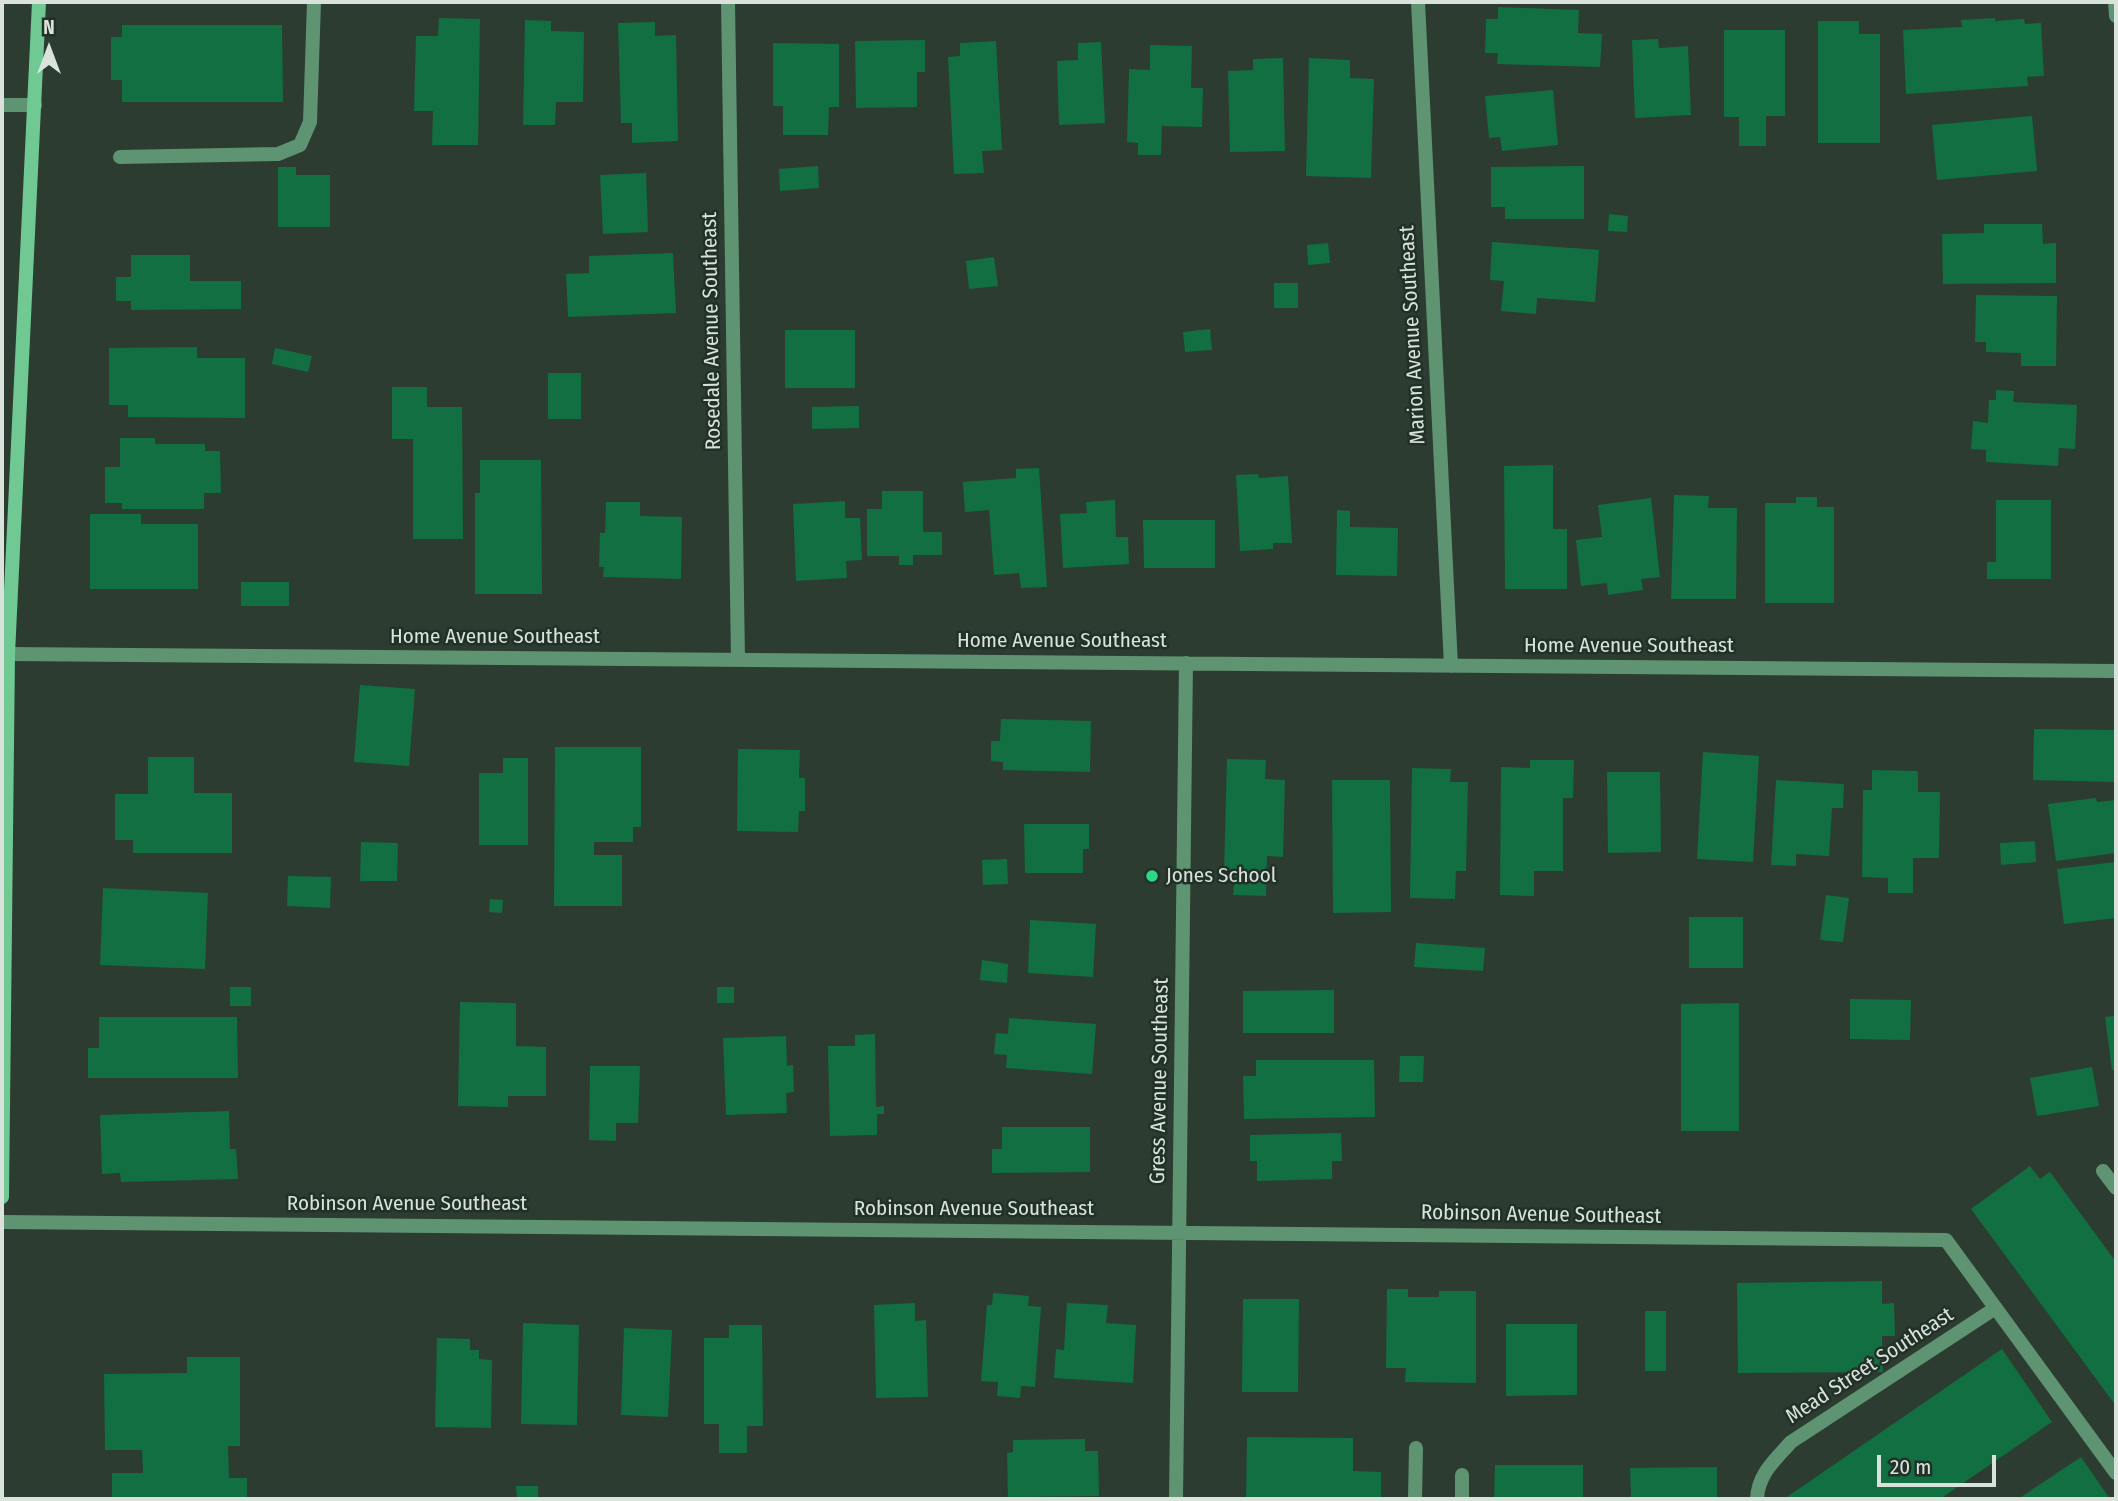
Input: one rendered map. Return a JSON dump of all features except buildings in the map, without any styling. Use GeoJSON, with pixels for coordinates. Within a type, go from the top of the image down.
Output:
{"type":"FeatureCollection","features":[{"type":"Feature","properties":{"kind":"main road"},"geometry":{"type":"LineString","coordinates":[[2,1197],[8,654],[39,2]]}},
{"type":"Feature","properties":{"kind":"street"},"geometry":{"type":"LineString","coordinates":[[120,157],[278,154],[300,145],[310,122],[314,2]]}},
{"type":"Feature","properties":{"kind":"street","name":"Rosedale Avenue Southeast"},"geometry":{"type":"LineString","coordinates":[[728,2],[738,660]]}},
{"type":"Feature","properties":{"kind":"street","name":"Marion Avenue Southeast"},"geometry":{"type":"LineString","coordinates":[[1418,2],[1451,666]]}},
{"type":"Feature","properties":{"kind":"street"},"geometry":{"type":"LineString","coordinates":[[2115,2],[2116,16]]}},
{"type":"Feature","properties":{"kind":"street"},"geometry":{"type":"LineString","coordinates":[[2,105],[35,106]]}},
{"type":"Feature","properties":{"kind":"street","name":"Home Avenue Southeast"},"geometry":{"type":"LineString","coordinates":[[8,654],[2116,671]]}},
{"type":"Feature","properties":{"kind":"street","name":"Gress Avenue Southeast"},"geometry":{"type":"LineString","coordinates":[[1176,1499],[1186,663]]}},
{"type":"Feature","properties":{"kind":"street"},"geometry":{"type":"LineString","coordinates":[[2103,1171],[2116,1188]]}},
{"type":"Feature","properties":{"kind":"street","name":"Robinson Avenue Southeast"},"geometry":{"type":"LineString","coordinates":[[2,1222],[1946,1240],[1994,1309]]}},
{"type":"Feature","properties":{"kind":"street"},"geometry":{"type":"LineString","coordinates":[[1994,1309],[2116,1473]]}},
{"type":"Feature","properties":{"kind":"street","name":"Mead Street Southeast"},"geometry":{"type":"LineString","coordinates":[[1757,1499],[1757,1485],[1769,1466],[1791,1442],[1994,1309]]}},
{"type":"Feature","properties":{"kind":"street"},"geometry":{"type":"LineString","coordinates":[[1415,1499],[1416,1448]]}},
{"type":"Feature","properties":{"kind":"street"},"geometry":{"type":"LineString","coordinates":[[1462,1475],[1462,1499]]}},
{"type":"Feature","properties":{"kind":"place","name":"Jones School"},"geometry":{"type":"Point","coordinates":[1152,876]}}]}
